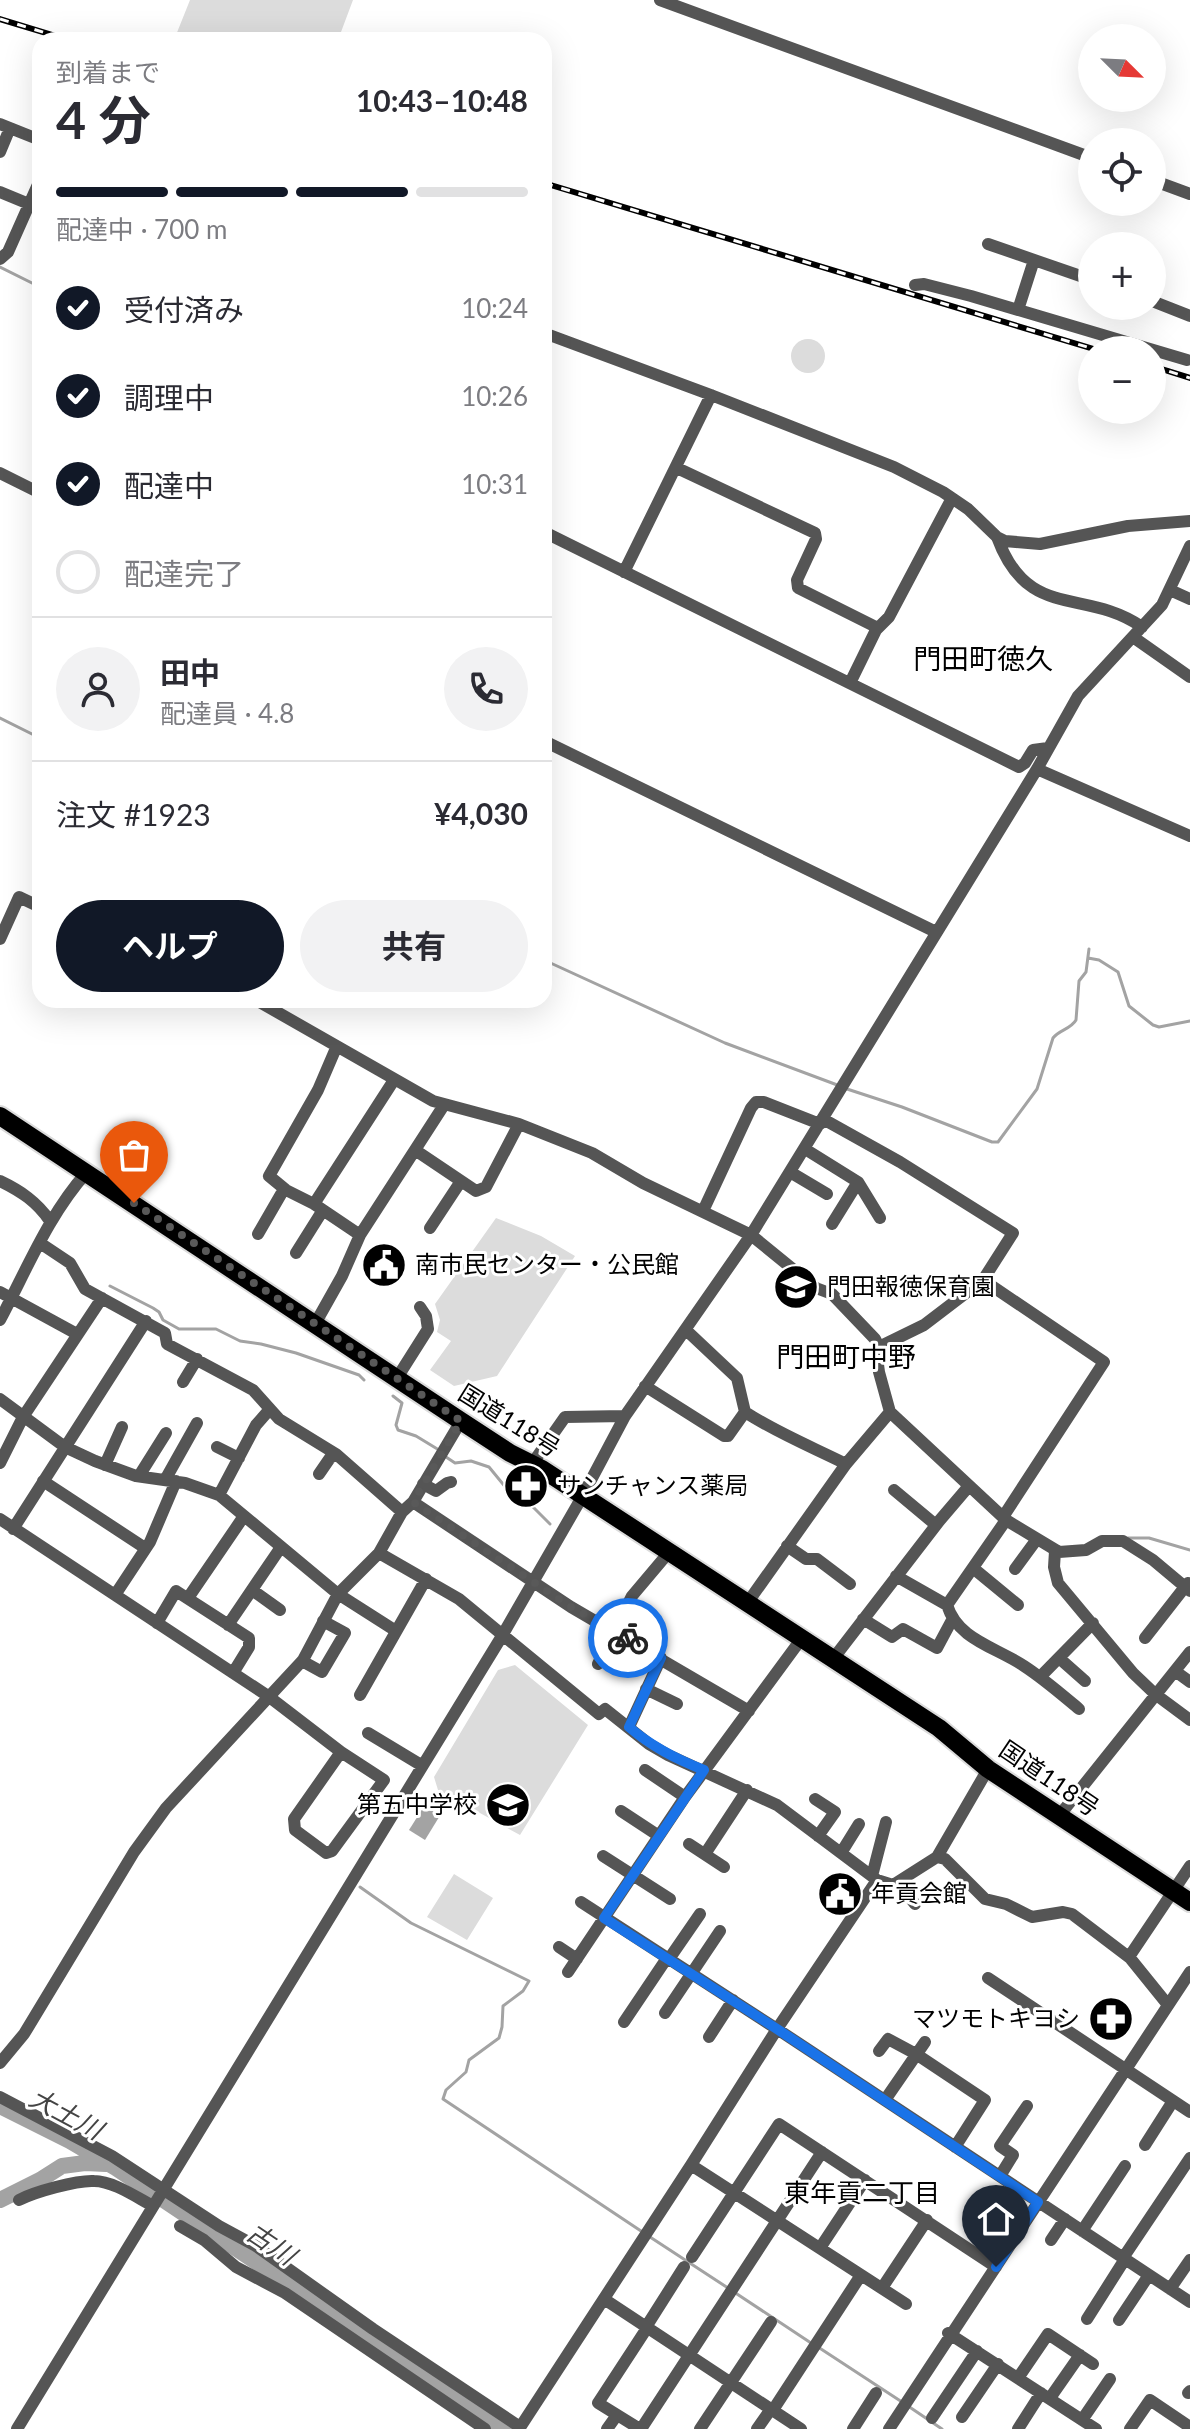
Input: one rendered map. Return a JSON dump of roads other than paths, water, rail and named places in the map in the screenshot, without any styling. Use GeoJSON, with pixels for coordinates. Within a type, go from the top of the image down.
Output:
{"type":"FeatureCollection","features":[{"type":"Feature","properties":{"kind":"highway","name":"国道118号"},"geometry":{"type":"LineString","coordinates":[[0,1116],[461,1421],[748,1602],[952,1737],[988,1769],[1190,1902]]}},
{"type":"Feature","properties":{"kind":"street"},"geometry":{"type":"LineString","coordinates":[[660,0],[1078,153]]}},
{"type":"Feature","properties":{"kind":"street"},"geometry":{"type":"LineString","coordinates":[[0,152],[5,126],[32,137]]}},
{"type":"Feature","properties":{"kind":"street"},"geometry":{"type":"LineString","coordinates":[[1166,185],[1190,194]]}},
{"type":"Feature","properties":{"kind":"street"},"geometry":{"type":"LineString","coordinates":[[0,192],[29,204]]}},
{"type":"Feature","properties":{"kind":"street"},"geometry":{"type":"LineString","coordinates":[[0,259],[8,252],[32,197]]}},
{"type":"Feature","properties":{"kind":"street"},"geometry":{"type":"LineString","coordinates":[[988,244],[1078,275]]}},
{"type":"Feature","properties":{"kind":"street"},"geometry":{"type":"LineString","coordinates":[[1018,310],[1034,260]]}},
{"type":"Feature","properties":{"kind":"street"},"geometry":{"type":"LineString","coordinates":[[915,285],[924,284],[1189,357]]}},
{"type":"Feature","properties":{"kind":"street"},"geometry":{"type":"LineString","coordinates":[[1166,307],[1190,316]]}},
{"type":"Feature","properties":{"kind":"street"},"geometry":{"type":"LineString","coordinates":[[552,336],[894,467],[952,498],[986,525],[997,537],[1014,570],[1040,593],[1117,614],[1142,627]]}},
{"type":"Feature","properties":{"kind":"street"},"geometry":{"type":"LineString","coordinates":[[624,572],[711,395]]}},
{"type":"Feature","properties":{"kind":"street"},"geometry":{"type":"LineString","coordinates":[[677,468],[815,533],[816,539],[797,580],[798,588],[878,628]]}},
{"type":"Feature","properties":{"kind":"street"},"geometry":{"type":"LineString","coordinates":[[0,473],[32,489]]}},
{"type":"Feature","properties":{"kind":"street"},"geometry":{"type":"LineString","coordinates":[[850,683],[952,498]]}},
{"type":"Feature","properties":{"kind":"street"},"geometry":{"type":"LineString","coordinates":[[997,537],[1013,543],[1040,544],[1128,526],[1190,521]]}},
{"type":"Feature","properties":{"kind":"street"},"geometry":{"type":"LineString","coordinates":[[552,536],[1019,767],[1033,750],[1048,748]]}},
{"type":"Feature","properties":{"kind":"street"},"geometry":{"type":"LineString","coordinates":[[17,2429],[502,1636],[625,1416],[751,1235],[1037,769],[1078,696],[1162,605],[1190,546]]}},
{"type":"Feature","properties":{"kind":"street"},"geometry":{"type":"LineString","coordinates":[[1170,590],[1190,599]]}},
{"type":"Feature","properties":{"kind":"street"},"geometry":{"type":"LineString","coordinates":[[1133,637],[1190,677]]}},
{"type":"Feature","properties":{"kind":"street"},"geometry":{"type":"LineString","coordinates":[[552,745],[936,932]]}},
{"type":"Feature","properties":{"kind":"street"},"geometry":{"type":"LineString","coordinates":[[1037,769],[1190,836]]}},
{"type":"Feature","properties":{"kind":"street"},"geometry":{"type":"LineString","coordinates":[[0,939],[19,897],[32,903]]}},
{"type":"Feature","properties":{"kind":"street"},"geometry":{"type":"LineString","coordinates":[[269,1008],[336,1048],[444,1105],[519,1124],[592,1153],[643,1183],[751,1235],[816,1288],[832,1294],[875,1339],[879,1347],[879,1372],[890,1412],[1005,1519],[1055,1551],[1069,1553],[1086,1550],[1102,1541],[1123,1541],[1188,1586],[1145,1638]]}},
{"type":"Feature","properties":{"kind":"street"},"geometry":{"type":"LineString","coordinates":[[336,1048],[318,1090],[269,1176],[284,1189],[360,1235]]}},
{"type":"Feature","properties":{"kind":"street"},"geometry":{"type":"LineString","coordinates":[[296,1253],[318,1207],[394,1080]]}},
{"type":"Feature","properties":{"kind":"street"},"geometry":{"type":"LineString","coordinates":[[703,1211],[751,1108],[756,1102],[764,1102],[822,1122],[900,1162],[1013,1233],[983,1280],[924,1325],[879,1347]]}},
{"type":"Feature","properties":{"kind":"street"},"geometry":{"type":"LineString","coordinates":[[315,1324],[342,1276],[360,1235],[444,1105]]}},
{"type":"Feature","properties":{"kind":"street"},"geometry":{"type":"LineString","coordinates":[[415,1150],[476,1191],[486,1187],[519,1124]]}},
{"type":"Feature","properties":{"kind":"street"},"geometry":{"type":"LineString","coordinates":[[805,1149],[858,1182],[880,1218]]}},
{"type":"Feature","properties":{"kind":"street"},"geometry":{"type":"LineString","coordinates":[[0,1320],[6,1295],[40,1243],[50,1221],[87,1172]]}},
{"type":"Feature","properties":{"kind":"street"},"geometry":{"type":"LineString","coordinates":[[790,1172],[827,1194]]}},
{"type":"Feature","properties":{"kind":"street"},"geometry":{"type":"LineString","coordinates":[[430,1228],[461,1181]]}},
{"type":"Feature","properties":{"kind":"street"},"geometry":{"type":"LineString","coordinates":[[832,1224],[858,1182]]}},
{"type":"Feature","properties":{"kind":"street"},"geometry":{"type":"LineString","coordinates":[[2,1186],[38,1204],[50,1221]]}},
{"type":"Feature","properties":{"kind":"street"},"geometry":{"type":"LineString","coordinates":[[258,1234],[284,1189]]}},
{"type":"Feature","properties":{"kind":"street"},"geometry":{"type":"LineString","coordinates":[[40,1243],[70,1263],[85,1289],[165,1333],[167,1344],[253,1390],[279,1419],[336,1454],[402,1512]]}},
{"type":"Feature","properties":{"kind":"street"},"geometry":{"type":"LineString","coordinates":[[947,1605],[1104,1362],[983,1280]]}},
{"type":"Feature","properties":{"kind":"street"},"geometry":{"type":"LineString","coordinates":[[6,1295],[77,1334]]}},
{"type":"Feature","properties":{"kind":"street"},"geometry":{"type":"LineString","coordinates":[[0,1463],[23,1417],[102,1298]]}},
{"type":"Feature","properties":{"kind":"street"},"geometry":{"type":"LineString","coordinates":[[397,1378],[428,1329],[426,1316],[420,1307]]}},
{"type":"Feature","properties":{"kind":"street"},"geometry":{"type":"LineString","coordinates":[[13,1529],[146,1321]]}},
{"type":"Feature","properties":{"kind":"street"},"geometry":{"type":"LineString","coordinates":[[686,1330],[737,1378],[745,1412],[781,1434],[846,1464]]}},
{"type":"Feature","properties":{"kind":"street"},"geometry":{"type":"LineString","coordinates":[[183,1382],[197,1359]]}},
{"type":"Feature","properties":{"kind":"street"},"geometry":{"type":"LineString","coordinates":[[645,1386],[724,1436],[728,1436],[745,1412]]}},
{"type":"Feature","properties":{"kind":"street"},"geometry":{"type":"LineString","coordinates":[[0,1399],[65,1447],[105,1465],[139,1476],[200,1487],[219,1495],[338,1594],[396,1631]]}},
{"type":"Feature","properties":{"kind":"street"},"geometry":{"type":"LineString","coordinates":[[219,1495],[256,1425],[270,1409]]}},
{"type":"Feature","properties":{"kind":"street"},"geometry":{"type":"LineString","coordinates":[[748,1602],[846,1464],[890,1412]]}},
{"type":"Feature","properties":{"kind":"street"},"geometry":{"type":"LineString","coordinates":[[532,1464],[565,1417],[625,1416]]}},
{"type":"Feature","properties":{"kind":"street"},"geometry":{"type":"LineString","coordinates":[[0,2063],[24,2034],[134,1852],[166,1808],[302,1661],[338,1594],[379,1553],[461,1421]]}},
{"type":"Feature","properties":{"kind":"street"},"geometry":{"type":"LineString","coordinates":[[115,1595],[150,1542],[170,1481],[197,1423]]}},
{"type":"Feature","properties":{"kind":"street"},"geometry":{"type":"LineString","coordinates":[[105,1465],[122,1427]]}},
{"type":"Feature","properties":{"kind":"street"},"geometry":{"type":"LineString","coordinates":[[139,1476],[166,1433]]}},
{"type":"Feature","properties":{"kind":"street"},"geometry":{"type":"LineString","coordinates":[[217,1447],[239,1458]]}},
{"type":"Feature","properties":{"kind":"street"},"geometry":{"type":"LineString","coordinates":[[319,1474],[336,1454]]}},
{"type":"Feature","properties":{"kind":"street"},"geometry":{"type":"LineString","coordinates":[[43,1481],[145,1548]]}},
{"type":"Feature","properties":{"kind":"street"},"geometry":{"type":"LineString","coordinates":[[423,1484],[436,1491],[451,1482]]}},
{"type":"Feature","properties":{"kind":"street"},"geometry":{"type":"LineString","coordinates":[[833,1659],[969,1486]]}},
{"type":"Feature","properties":{"kind":"street"},"geometry":{"type":"LineString","coordinates":[[894,1490],[936,1525]]}},
{"type":"Feature","properties":{"kind":"street"},"geometry":{"type":"LineString","coordinates":[[413,1502],[571,1607],[749,1711]]}},
{"type":"Feature","properties":{"kind":"street"},"geometry":{"type":"LineString","coordinates":[[188,1598],[244,1516]]}},
{"type":"Feature","properties":{"kind":"street"},"geometry":{"type":"LineString","coordinates":[[0,1519],[268,1696],[341,1752],[384,1780],[332,1851],[326,1853],[295,1830],[294,1819],[341,1752]]}},
{"type":"Feature","properties":{"kind":"street"},"geometry":{"type":"LineString","coordinates":[[1015,1569],[1037,1539]]}},
{"type":"Feature","properties":{"kind":"street"},"geometry":{"type":"LineString","coordinates":[[787,1546],[806,1559],[817,1559],[850,1584]]}},
{"type":"Feature","properties":{"kind":"street"},"geometry":{"type":"LineString","coordinates":[[228,1625],[281,1547]]}},
{"type":"Feature","properties":{"kind":"street"},"geometry":{"type":"LineString","coordinates":[[598,1664],[632,1596],[670,1551]]}},
{"type":"Feature","properties":{"kind":"street"},"geometry":{"type":"LineString","coordinates":[[1055,1551],[1054,1567],[1058,1583],[1133,1673],[1190,1720]]}},
{"type":"Feature","properties":{"kind":"street"},"geometry":{"type":"LineString","coordinates":[[379,1553],[459,1599],[599,1714],[605,1709],[668,1755],[777,1805],[874,1878],[893,1885],[937,1857],[988,1769]]}},
{"type":"Feature","properties":{"kind":"street"},"geometry":{"type":"LineString","coordinates":[[973,1568],[1018,1605]]}},
{"type":"Feature","properties":{"kind":"street"},"geometry":{"type":"LineString","coordinates":[[896,1576],[947,1605],[952,1620],[982,1645],[1020,1663],[1079,1709]]}},
{"type":"Feature","properties":{"kind":"street"},"geometry":{"type":"LineString","coordinates":[[360,1695],[426,1579]]}},
{"type":"Feature","properties":{"kind":"street"},"geometry":{"type":"LineString","coordinates":[[252,1590],[280,1610]]}},
{"type":"Feature","properties":{"kind":"street"},"geometry":{"type":"LineString","coordinates":[[157,1623],[176,1591],[188,1598],[250,1641],[233,1673]]}},
{"type":"Feature","properties":{"kind":"street"},"geometry":{"type":"LineString","coordinates":[[863,1619],[892,1637],[903,1629],[937,1648],[952,1620]]}},
{"type":"Feature","properties":{"kind":"street"},"geometry":{"type":"LineString","coordinates":[[302,1661],[322,1672],[345,1633],[323,1621]]}},
{"type":"Feature","properties":{"kind":"street"},"geometry":{"type":"LineString","coordinates":[[1040,1677],[1093,1623]]}},
{"type":"Feature","properties":{"kind":"street"},"geometry":{"type":"LineString","coordinates":[[568,1972],[685,1797],[802,1638]]}},
{"type":"Feature","properties":{"kind":"street"},"geometry":{"type":"LineString","coordinates":[[1059,1816],[1190,1652]]}},
{"type":"Feature","properties":{"kind":"street"},"geometry":{"type":"LineString","coordinates":[[629,1727],[661,1658]]}},
{"type":"Feature","properties":{"kind":"street"},"geometry":{"type":"LineString","coordinates":[[1059,1658],[1085,1681]]}},
{"type":"Feature","properties":{"kind":"street"},"geometry":{"type":"LineString","coordinates":[[1175,1671],[1190,1682]]}},
{"type":"Feature","properties":{"kind":"street"},"geometry":{"type":"LineString","coordinates":[[646,1689],[677,1704]]}},
{"type":"Feature","properties":{"kind":"street"},"geometry":{"type":"LineString","coordinates":[[368,1733],[421,1765]]}},
{"type":"Feature","properties":{"kind":"street"},"geometry":{"type":"LineString","coordinates":[[645,1770],[685,1797]]}},
{"type":"Feature","properties":{"kind":"street"},"geometry":{"type":"LineString","coordinates":[[705,1854],[747,1790]]}},
{"type":"Feature","properties":{"kind":"street"},"geometry":{"type":"LineString","coordinates":[[815,1799],[835,1812],[818,1836]]}},
{"type":"Feature","properties":{"kind":"street"},"geometry":{"type":"LineString","coordinates":[[621,1811],[659,1836]]}},
{"type":"Feature","properties":{"kind":"street"},"geometry":{"type":"LineString","coordinates":[[0,2097],[112,2156],[219,2226],[256,2246],[520,2428],[874,1878],[886,1822]]}},
{"type":"Feature","properties":{"kind":"street"},"geometry":{"type":"LineString","coordinates":[[841,1853],[859,1824]]}},
{"type":"Feature","properties":{"kind":"street"},"geometry":{"type":"LineString","coordinates":[[689,1844],[724,1867]]}},
{"type":"Feature","properties":{"kind":"street"},"geometry":{"type":"LineString","coordinates":[[603,1856],[670,1899]]}},
{"type":"Feature","properties":{"kind":"street"},"geometry":{"type":"LineString","coordinates":[[937,1857],[956,1868],[985,1899],[1006,1904],[1032,1917],[1063,1912],[1072,1914],[1129,1957],[1168,2005]]}},
{"type":"Feature","properties":{"kind":"street"},"geometry":{"type":"LineString","coordinates":[[1129,1957],[1190,1866]]}},
{"type":"Feature","properties":{"kind":"street"},"geometry":{"type":"LineString","coordinates":[[898,1883],[915,1904]]}},
{"type":"Feature","properties":{"kind":"street"},"geometry":{"type":"LineString","coordinates":[[581,1902],[1190,2302]]}},
{"type":"Feature","properties":{"kind":"street"},"geometry":{"type":"LineString","coordinates":[[624,2022],[700,1914]]}},
{"type":"Feature","properties":{"kind":"street"},"geometry":{"type":"LineString","coordinates":[[665,2013],[720,1931]]}},
{"type":"Feature","properties":{"kind":"street"},"geometry":{"type":"LineString","coordinates":[[559,1947],[577,1959]]}},
{"type":"Feature","properties":{"kind":"street"},"geometry":{"type":"LineString","coordinates":[[889,2429],[1190,1972]]}},
{"type":"Feature","properties":{"kind":"street"},"geometry":{"type":"LineString","coordinates":[[988,1978],[1190,2112]]}},
{"type":"Feature","properties":{"kind":"street"},"geometry":{"type":"LineString","coordinates":[[709,2037],[733,2000]]}},
{"type":"Feature","properties":{"kind":"street"},"geometry":{"type":"LineString","coordinates":[[879,2051],[888,2039],[985,2100],[955,2147]]}},
{"type":"Feature","properties":{"kind":"street"},"geometry":{"type":"LineString","coordinates":[[885,2100],[925,2042]]}},
{"type":"Feature","properties":{"kind":"street"},"geometry":{"type":"LineString","coordinates":[[1145,2145],[1173,2101]]}},
{"type":"Feature","properties":{"kind":"street"},"geometry":{"type":"LineString","coordinates":[[1000,2176],[1013,2155],[1000,2146],[1027,2106]]}},
{"type":"Feature","properties":{"kind":"street"},"geometry":{"type":"LineString","coordinates":[[822,2152],[640,2429],[598,2403],[779,2124],[927,2220],[996,2267]]}},
{"type":"Feature","properties":{"kind":"street"},"geometry":{"type":"LineString","coordinates":[[1087,2319],[1190,2158]]}},
{"type":"Feature","properties":{"kind":"street"},"geometry":{"type":"LineString","coordinates":[[691,2165],[906,2304]]}},
{"type":"Feature","properties":{"kind":"street"},"geometry":{"type":"LineString","coordinates":[[1082,2231],[1125,2166]]}},
{"type":"Feature","properties":{"kind":"street"},"geometry":{"type":"LineString","coordinates":[[820,2248],[865,2180]]}},
{"type":"Feature","properties":{"kind":"street"},"geometry":{"type":"LineString","coordinates":[[19,2200],[59,2187],[94,2181],[111,2185],[153,2205]]}},
{"type":"Feature","properties":{"kind":"street"},"geometry":{"type":"LineString","coordinates":[[1051,2240],[1065,2219]]}},
{"type":"Feature","properties":{"kind":"street"},"geometry":{"type":"LineString","coordinates":[[882,2288],[927,2220]]}},
{"type":"Feature","properties":{"kind":"street"},"geometry":{"type":"LineString","coordinates":[[180,2226],[204,2240],[236,2267],[285,2293],[485,2429]]}},
{"type":"Feature","properties":{"kind":"street"},"geometry":{"type":"LineString","coordinates":[[1170,2289],[1190,2260]]}},
{"type":"Feature","properties":{"kind":"street"},"geometry":{"type":"LineString","coordinates":[[757,2429],[861,2275]]}},
{"type":"Feature","properties":{"kind":"street"},"geometry":{"type":"LineString","coordinates":[[1119,2320],[1149,2275]]}},
{"type":"Feature","properties":{"kind":"street"},"geometry":{"type":"LineString","coordinates":[[604,2299],[801,2429]]}},
{"type":"Feature","properties":{"kind":"street"},"geometry":{"type":"LineString","coordinates":[[700,2429],[771,2322]]}},
{"type":"Feature","properties":{"kind":"street"},"geometry":{"type":"LineString","coordinates":[[950,2334],[1046,2396],[1079,2422],[1096,2429]]}},
{"type":"Feature","properties":{"kind":"street"},"geometry":{"type":"LineString","coordinates":[[1018,2378],[1048,2334],[1093,2364]]}},
{"type":"Feature","properties":{"kind":"street"},"geometry":{"type":"LineString","coordinates":[[932,2418],[977,2351]]}},
{"type":"Feature","properties":{"kind":"street"},"geometry":{"type":"LineString","coordinates":[[1018,2429],[1080,2355]]}},
{"type":"Feature","properties":{"kind":"street"},"geometry":{"type":"LineString","coordinates":[[962,2417],[998,2364]]}},
{"type":"Feature","properties":{"kind":"street"},"geometry":{"type":"LineString","coordinates":[[1079,2422],[1110,2379]]}},
{"type":"Feature","properties":{"kind":"street"},"geometry":{"type":"LineString","coordinates":[[853,2429],[876,2393]]}},
{"type":"Feature","properties":{"kind":"street"},"geometry":{"type":"LineString","coordinates":[[1130,2429],[1150,2400],[1190,2428]]}},
{"type":"Feature","properties":{"kind":"street"},"geometry":{"type":"LineString","coordinates":[[607,2429],[617,2415]]}},
{"type":"Feature","properties":{"kind":"waterway"},"geometry":{"type":"LineString","coordinates":[[0,267],[32,283]]}},
{"type":"Feature","properties":{"kind":"waterway"},"geometry":{"type":"LineString","coordinates":[[0,718],[32,734]]}},
{"type":"Feature","properties":{"kind":"waterway"},"geometry":{"type":"LineString","coordinates":[[847,1089],[998,1142],[1037,1089],[1053,1038],[1076,1020],[1079,981],[1086,972],[1089,949]]}},
{"type":"Feature","properties":{"kind":"waterway"},"geometry":{"type":"LineString","coordinates":[[1088,958],[1099,960],[1118,972],[1129,1006],[1153,1025],[1159,1027],[1190,1021]]}},
{"type":"Feature","properties":{"kind":"waterway"},"geometry":{"type":"LineString","coordinates":[[552,964],[725,1043],[840,1086]]}},
{"type":"Feature","properties":{"kind":"waterway"},"geometry":{"type":"LineString","coordinates":[[110,1286],[153,1308],[163,1320],[179,1329],[216,1329],[240,1341],[296,1353],[359,1375],[364,1380]]}},
{"type":"Feature","properties":{"kind":"waterway"},"geometry":{"type":"LineString","coordinates":[[393,1396],[402,1403],[396,1425],[398,1430],[416,1436],[439,1450]]}},
{"type":"Feature","properties":{"kind":"waterway"},"geometry":{"type":"LineString","coordinates":[[446,1457],[455,1463],[471,1461],[489,1467],[507,1489],[532,1506],[550,1524]]}},
{"type":"Feature","properties":{"kind":"waterway"},"geometry":{"type":"LineString","coordinates":[[1128,1538],[1149,1538],[1190,1550]]}},
{"type":"Feature","properties":{"kind":"waterway"},"geometry":{"type":"LineString","coordinates":[[360,1887],[411,1923],[529,1981],[523,1991],[503,2006],[499,2038],[469,2060],[466,2072],[446,2090],[443,2099],[644,2233]]}},
{"type":"Feature","properties":{"kind":"waterway","name":"古川"},"geometry":{"type":"LineString","coordinates":[[0,2106],[116,2168],[505,2429]]}},
{"type":"Feature","properties":{"kind":"waterway","name":"古川"},"geometry":{"type":"LineString","coordinates":[[0,2200],[62,2166],[106,2164]]}},
{"type":"Feature","properties":{"kind":"waterway"},"geometry":{"type":"LineString","coordinates":[[650,2237],[728,2288]]}},
{"type":"Feature","properties":{"kind":"waterway"},"geometry":{"type":"LineString","coordinates":[[734,2292],[811,2343]]}},
{"type":"Feature","properties":{"kind":"waterway"},"geometry":{"type":"LineString","coordinates":[[818,2347],[902,2402]]}},
{"type":"Feature","properties":{"kind":"waterway"},"geometry":{"type":"LineString","coordinates":[[908,2406],[942,2429]]}},
{"type":"Feature","properties":{"kind":"railway"},"geometry":{"type":"LineString","coordinates":[[0,19],[43,32]]}},
{"type":"Feature","properties":{"kind":"railway"},"geometry":{"type":"LineString","coordinates":[[552,185],[1078,344]]}},
{"type":"Feature","properties":{"kind":"railway"},"geometry":{"type":"LineString","coordinates":[[1166,370],[1190,378]]}},
{"type":"Feature","properties":{"kind":"place","name":"南市民センター・公民館"},"geometry":{"type":"Point","coordinates":[384,1265]}},
{"type":"Feature","properties":{"kind":"place","name":"門田報徳保育園"},"geometry":{"type":"Point","coordinates":[796,1287]}},
{"type":"Feature","properties":{"kind":"place","name":"サンチャンス薬局"},"geometry":{"type":"Point","coordinates":[526,1486]}},
{"type":"Feature","properties":{"kind":"place","name":"第五中学校"},"geometry":{"type":"Point","coordinates":[508,1805]}},
{"type":"Feature","properties":{"kind":"place","name":"年貢会館"},"geometry":{"type":"Point","coordinates":[840,1894]}},
{"type":"Feature","properties":{"kind":"place","name":"マツモトキヨシ"},"geometry":{"type":"Point","coordinates":[1111,2019]}},
{"type":"Feature","properties":{"kind":"district","name":"門田町徳久"},"geometry":{"type":"Point","coordinates":[983,659]}},
{"type":"Feature","properties":{"kind":"district","name":"門田町中野"},"geometry":{"type":"Point","coordinates":[846,1357]}},
{"type":"Feature","properties":{"kind":"district","name":"東年貢二丁目"},"geometry":{"type":"Point","coordinates":[862,2193]}},
{"type":"Feature","properties":{"kind":"water label","name":"大土川"},"geometry":{"type":"Point","coordinates":[66,2114]}}]}
